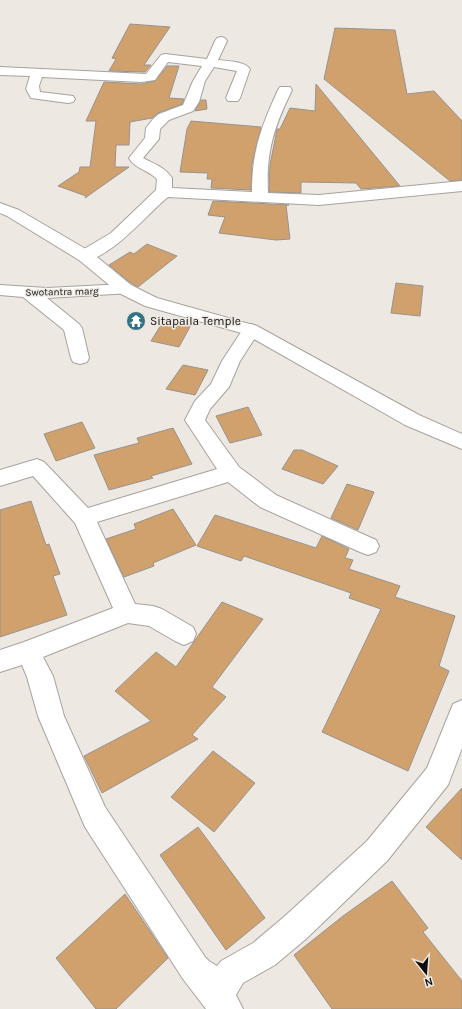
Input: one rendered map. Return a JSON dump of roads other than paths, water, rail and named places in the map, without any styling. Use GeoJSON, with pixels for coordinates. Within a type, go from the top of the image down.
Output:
{"type":"FeatureCollection","features":[{"type":"Feature","properties":{"kind":"street"},"geometry":{"type":"LineString","coordinates":[[164,192],[165,178],[159,170],[148,164],[138,162],[136,158],[152,139],[153,128],[158,122],[164,117],[178,114],[188,108],[192,102],[199,82],[209,62],[215,55],[221,41]]}},
{"type":"Feature","properties":{"kind":"street"},"geometry":{"type":"LineString","coordinates":[[0,70],[141,78],[150,77],[165,58],[209,62],[232,65],[244,69],[233,98]]}},
{"type":"Feature","properties":{"kind":"street"},"geometry":{"type":"LineString","coordinates":[[38,72],[32,85],[33,92],[36,95],[68,99]]}},
{"type":"Feature","properties":{"kind":"street"},"geometry":{"type":"LineString","coordinates":[[260,196],[260,163],[264,143],[272,116],[285,90]]}},
{"type":"Feature","properties":{"kind":"street"},"geometry":{"type":"LineString","coordinates":[[85,256],[103,246],[125,229],[148,204],[164,192],[325,200],[462,186]]}},
{"type":"Feature","properties":{"kind":"street"},"geometry":{"type":"LineString","coordinates":[[0,208],[13,213],[85,256],[125,289],[151,302],[251,330],[412,420],[462,442]]}},
{"type":"Feature","properties":{"kind":"street","name":"Swotantra marg"},"geometry":{"type":"LineString","coordinates":[[0,290],[46,293],[125,289]]}},
{"type":"Feature","properties":{"kind":"street"},"geometry":{"type":"LineString","coordinates":[[28,292],[73,328],[80,358]]}},
{"type":"Feature","properties":{"kind":"street"},"geometry":{"type":"LineString","coordinates":[[251,330],[232,361],[219,387],[202,406],[195,420],[231,473],[268,501],[368,546]]}},
{"type":"Feature","properties":{"kind":"street"},"geometry":{"type":"LineString","coordinates":[[0,478],[37,467],[84,518],[127,613]]}},
{"type":"Feature","properties":{"kind":"street"},"geometry":{"type":"LineString","coordinates":[[84,518],[231,473]]}},
{"type":"Feature","properties":{"kind":"street"},"geometry":{"type":"LineString","coordinates":[[0,661],[28,652],[127,613],[153,616],[184,634]]}},
{"type":"Feature","properties":{"kind":"street"},"geometry":{"type":"LineString","coordinates":[[28,652],[40,676],[51,716],[95,817],[194,968],[227,1009]]}},
{"type":"Feature","properties":{"kind":"street"},"geometry":{"type":"LineString","coordinates":[[194,968],[219,987],[224,985],[232,972],[264,954],[296,927],[377,851],[438,776],[462,712]]}},
{"type":"Feature","properties":{"kind":"place","name":"Sitapaila Temple"},"geometry":{"type":"Point","coordinates":[136,321]}}]}
